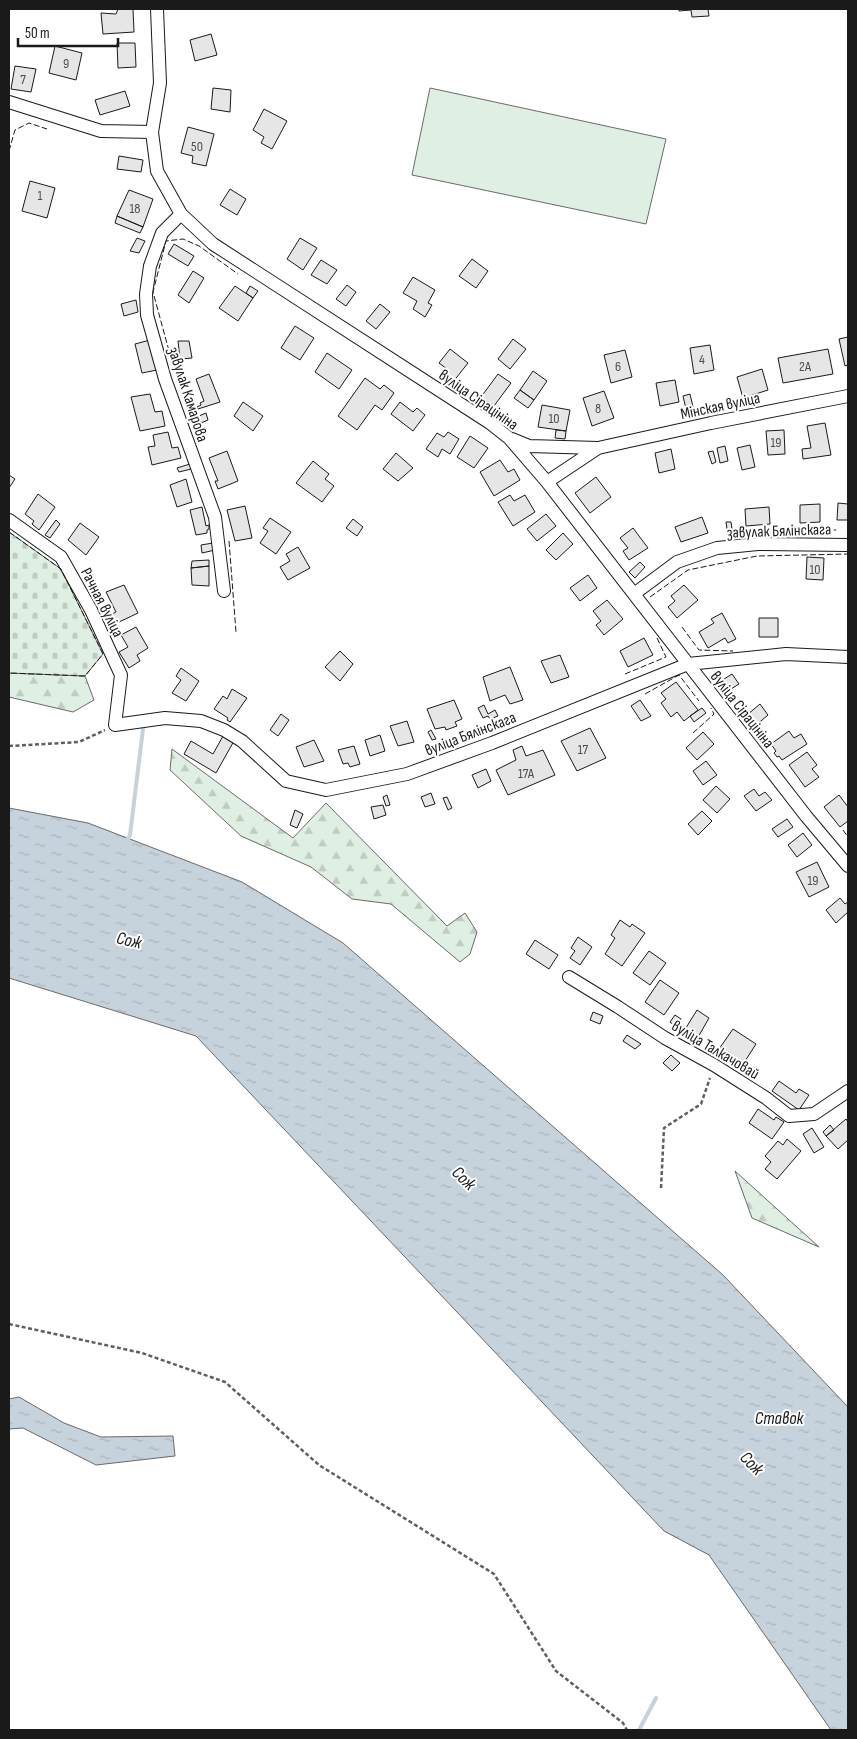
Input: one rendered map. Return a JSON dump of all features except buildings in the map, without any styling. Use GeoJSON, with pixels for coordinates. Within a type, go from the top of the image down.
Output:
{"type":"FeatureCollection","features":[{"type":"Feature","properties":{"kind":"street","name":"вуліца Сірацініна"},"geometry":{"type":"LineString","coordinates":[[157,9],[160,84],[152,132],[157,171],[181,214],[213,244],[509,438],[546,482],[806,816],[848,866]]}},
{"type":"Feature","properties":{"kind":"street"},"geometry":{"type":"LineString","coordinates":[[9,102],[101,131],[152,132]]}},
{"type":"Feature","properties":{"kind":"street","name":"завулак Камарова"},"geometry":{"type":"LineString","coordinates":[[181,214],[162,233],[150,266],[146,294],[147,315],[165,379],[215,517],[224,591]]}},
{"type":"Feature","properties":{"kind":"street","name":"Мінская вуліца"},"geometry":{"type":"LineString","coordinates":[[509,438],[529,446],[598,448],[848,396]]}},
{"type":"Feature","properties":{"kind":"street","name":"Мінская вуліца"},"geometry":{"type":"LineString","coordinates":[[546,482],[598,448]]}},
{"type":"Feature","properties":{"kind":"street","name":"Рачная вуліца"},"geometry":{"type":"LineString","coordinates":[[9,520],[61,557],[91,610],[121,674],[115,725]]}},
{"type":"Feature","properties":{"kind":"street","name":"завулак Бялінскага"},"geometry":{"type":"LineString","coordinates":[[634,594],[677,562],[717,548],[758,544],[848,545]]}},
{"type":"Feature","properties":{"kind":"street","name":"вуліца Бялінскага"},"geometry":{"type":"LineString","coordinates":[[115,725],[165,718],[201,721],[224,730],[242,741],[286,781],[326,790],[407,774],[688,664],[786,654],[848,656]]}},
{"type":"Feature","properties":{"kind":"street","name":"вуліца Талкачовай"},"geometry":{"type":"LineString","coordinates":[[569,977],[665,1038],[714,1065],[766,1098],[790,1116],[814,1114],[848,1091]]}},
{"type":"Feature","properties":{"kind":"path"},"geometry":{"type":"LineString","coordinates":[[9,746],[79,742],[115,725]]}},
{"type":"Feature","properties":{"kind":"path"},"geometry":{"type":"LineString","coordinates":[[661,1188],[664,1128],[701,1104],[714,1065]]}},
{"type":"Feature","properties":{"kind":"path"},"geometry":{"type":"LineString","coordinates":[[9,1324],[142,1353],[225,1382],[319,1465],[494,1574],[556,1671],[623,1723],[627,1730]]}},
{"type":"Feature","properties":{"kind":"green space"},"geometry":{"type":"Polygon","coordinates":[[[430,88],[666,139],[646,224],[412,175],[430,88]]]}},
{"type":"Feature","properties":{"kind":"green space"},"geometry":{"type":"Polygon","coordinates":[[[9,532],[61,569],[103,654],[85,676],[9,673],[9,532]]]}},
{"type":"Feature","properties":{"kind":"green space"},"geometry":{"type":"Polygon","coordinates":[[[9,673],[85,676],[94,700],[73,712],[9,697],[9,673]]]}},
{"type":"Feature","properties":{"kind":"green space"},"geometry":{"type":"Polygon","coordinates":[[[172,749],[293,838],[326,803],[447,926],[465,913],[477,932],[470,954],[460,962],[391,904],[352,899],[311,867],[241,836],[170,770],[172,749]]]}},
{"type":"Feature","properties":{"kind":"green space"},"geometry":{"type":"Polygon","coordinates":[[[735,1171],[819,1247],[752,1218],[735,1171]]]}},
{"type":"Feature","properties":{"kind":"water"},"geometry":{"type":"Polygon","coordinates":[[[9,808],[88,823],[242,882],[343,943],[723,1275],[848,1407],[848,1730],[831,1730],[709,1555],[664,1531],[196,1036],[9,978],[9,808]]]}},
{"type":"Feature","properties":{"kind":"water"},"geometry":{"type":"Polygon","coordinates":[[[19,1397],[64,1423],[101,1437],[173,1436],[175,1456],[96,1465],[23,1428],[9,1429],[9,1399],[19,1397]]]}},
{"type":"Feature","properties":{"kind":"waterway"},"geometry":{"type":"LineString","coordinates":[[126,843],[130,835],[143,729]]}},
{"type":"Feature","properties":{"kind":"waterway"},"geometry":{"type":"LineString","coordinates":[[639,1730],[656,1698]]}},
{"type":"Feature","properties":{"kind":"fence"},"geometry":{"type":"LineString","coordinates":[[9,151],[15,130],[29,123],[47,129]]}},
{"type":"Feature","properties":{"kind":"fence"},"geometry":{"type":"LineString","coordinates":[[169,351],[153,292],[166,241],[183,239],[199,246],[238,274]]}},
{"type":"Feature","properties":{"kind":"fence"},"geometry":{"type":"LineString","coordinates":[[749,531],[782,528],[836,530]]}},
{"type":"Feature","properties":{"kind":"fence"},"geometry":{"type":"LineString","coordinates":[[9,532],[61,569],[103,654],[85,676],[9,673]]}},
{"type":"Feature","properties":{"kind":"fence"},"geometry":{"type":"LineString","coordinates":[[229,541],[236,632]]}},
{"type":"Feature","properties":{"kind":"fence"},"geometry":{"type":"LineString","coordinates":[[650,597],[688,570],[757,556],[848,554]]}},
{"type":"Feature","properties":{"kind":"fence"},"geometry":{"type":"LineString","coordinates":[[682,627],[699,650],[733,651]]}},
{"type":"Feature","properties":{"kind":"fence"},"geometry":{"type":"LineString","coordinates":[[625,674],[666,657],[657,638]]}},
{"type":"Feature","properties":{"kind":"fence"},"geometry":{"type":"LineString","coordinates":[[645,694],[679,675],[699,701]]}},
{"type":"Feature","properties":{"kind":"fence"},"geometry":{"type":"LineString","coordinates":[[693,733],[714,714],[711,708]]}},
{"type":"Feature","properties":{"kind":"fence"},"geometry":{"type":"LineString","coordinates":[[843,830],[848,837]]}},
{"type":"Feature","properties":{"kind":"water label","name":"Сож"},"geometry":{"type":"Point","coordinates":[129,940]}},
{"type":"Feature","properties":{"kind":"water label","name":"Сож"},"geometry":{"type":"Point","coordinates":[464,1178]}},
{"type":"Feature","properties":{"kind":"water label","name":"Ставок"},"geometry":{"type":"Point","coordinates":[779,1418]}},
{"type":"Feature","properties":{"kind":"water label","name":"Сож"},"geometry":{"type":"Point","coordinates":[752,1463]}}]}
